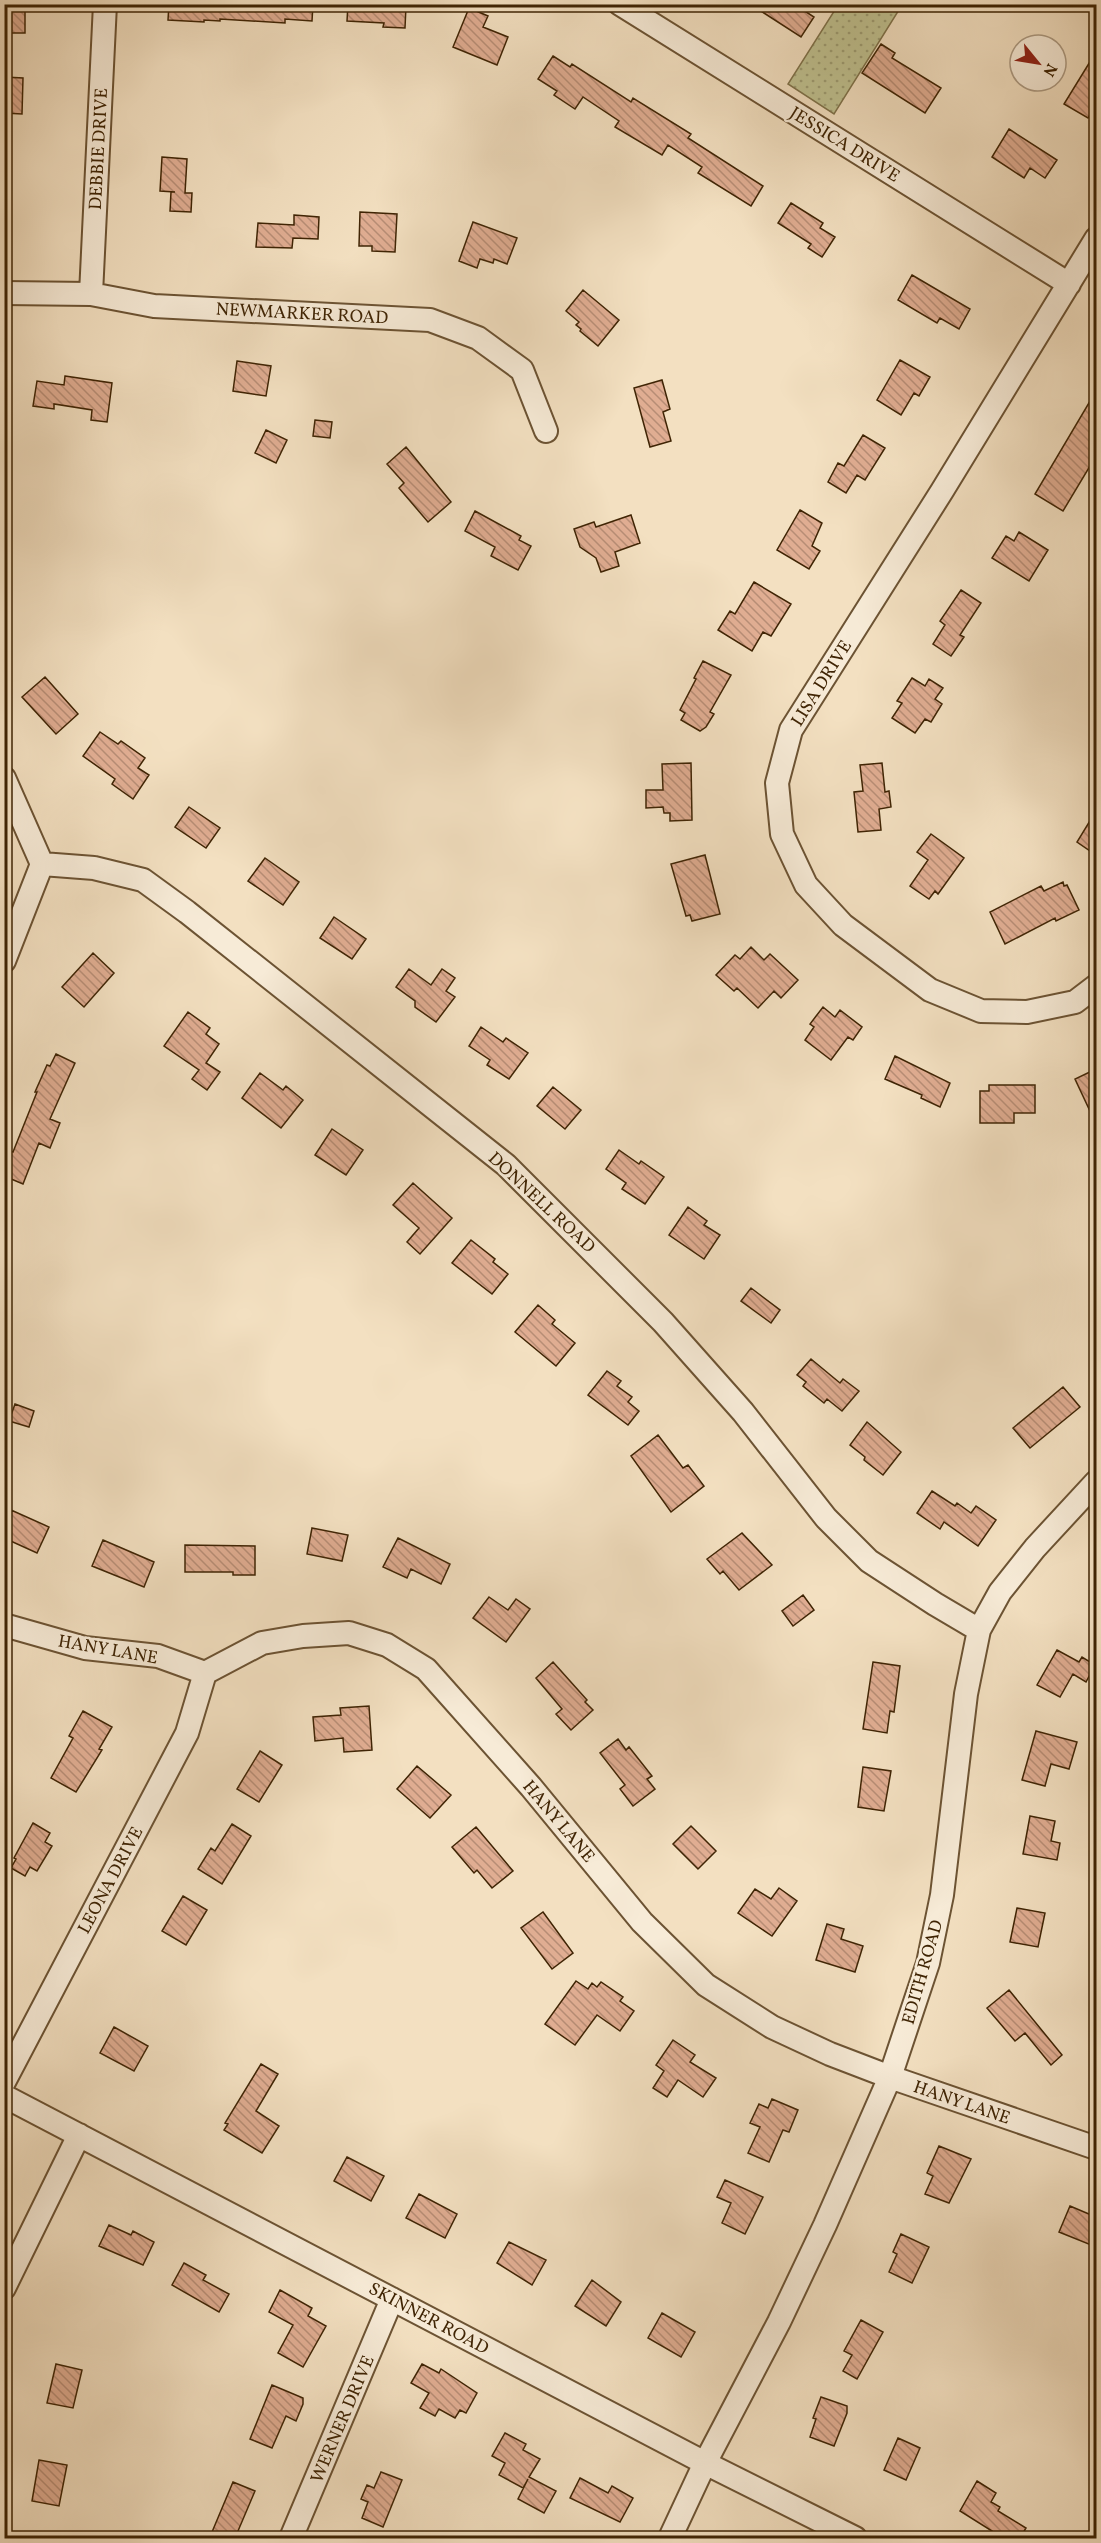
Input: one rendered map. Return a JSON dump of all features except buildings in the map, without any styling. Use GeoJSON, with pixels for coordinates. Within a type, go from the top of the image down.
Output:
{"type":"FeatureCollection","features":[{"type":"Feature","properties":{"kind":"street","name":"DEBBIE DRIVE"},"geometry":{"type":"LineString","coordinates":[[91,294],[105,4]]}},
{"type":"Feature","properties":{"kind":"street","name":"JESSICA DRIVE"},"geometry":{"type":"LineString","coordinates":[[620,4],[1069,284]]}},
{"type":"Feature","properties":{"kind":"street","name":"LISA DRIVE"},"geometry":{"type":"LineString","coordinates":[[1096,239],[791,730],[777,783],[782,834],[806,885],[843,925],[930,990],[981,1011],[1027,1012],[1075,1002],[1096,986]]}},
{"type":"Feature","properties":{"kind":"street","name":"NEWMARKER ROAD"},"geometry":{"type":"LineString","coordinates":[[4,293],[91,294],[154,306],[430,320],[478,338],[522,370],[546,431]]}},
{"type":"Feature","properties":{"kind":"street"},"geometry":{"type":"LineString","coordinates":[[4,778],[42,864],[4,961]]}},
{"type":"Feature","properties":{"kind":"street","name":"DONNELL ROAD"},"geometry":{"type":"LineString","coordinates":[[42,864],[94,868],[142,880],[187,912],[506,1165],[663,1322],[743,1412],[826,1518],[869,1561],[934,1604],[979,1630]]}},
{"type":"Feature","properties":{"kind":"street","name":"EDITH ROAD"},"geometry":{"type":"LineString","coordinates":[[670,2538],[705,2463],[784,2311],[867,2133],[890,2077],[928,1963],[942,1895],[966,1694],[979,1630],[1007,1583],[1035,1548],[1096,1482]]}},
{"type":"Feature","properties":{"kind":"street","name":"HANY LANE"},"geometry":{"type":"LineString","coordinates":[[4,1625],[85,1648],[158,1656],[205,1673],[262,1643],[303,1636],[349,1633],[387,1645],[426,1669],[531,1786],[642,1922],[706,1985],[772,2027],[830,2054],[1096,2148]]}},
{"type":"Feature","properties":{"kind":"street","name":"LEONA DRIVE"},"geometry":{"type":"LineString","coordinates":[[4,2082],[187,1733],[205,1673]]}},
{"type":"Feature","properties":{"kind":"street","name":"SKINNER ROAD"},"geometry":{"type":"LineString","coordinates":[[4,2096],[705,2463],[855,2538]]}},
{"type":"Feature","properties":{"kind":"street"},"geometry":{"type":"LineString","coordinates":[[4,2288],[79,2135]]}},
{"type":"Feature","properties":{"kind":"street","name":"WERNER DRIVE"},"geometry":{"type":"LineString","coordinates":[[291,2538],[392,2299]]}},
{"type":"Feature","properties":{"kind":"green space"},"geometry":{"type":"Polygon","coordinates":[[[838,5],[902,5],[834,114],[788,84],[838,5]]]}}]}
